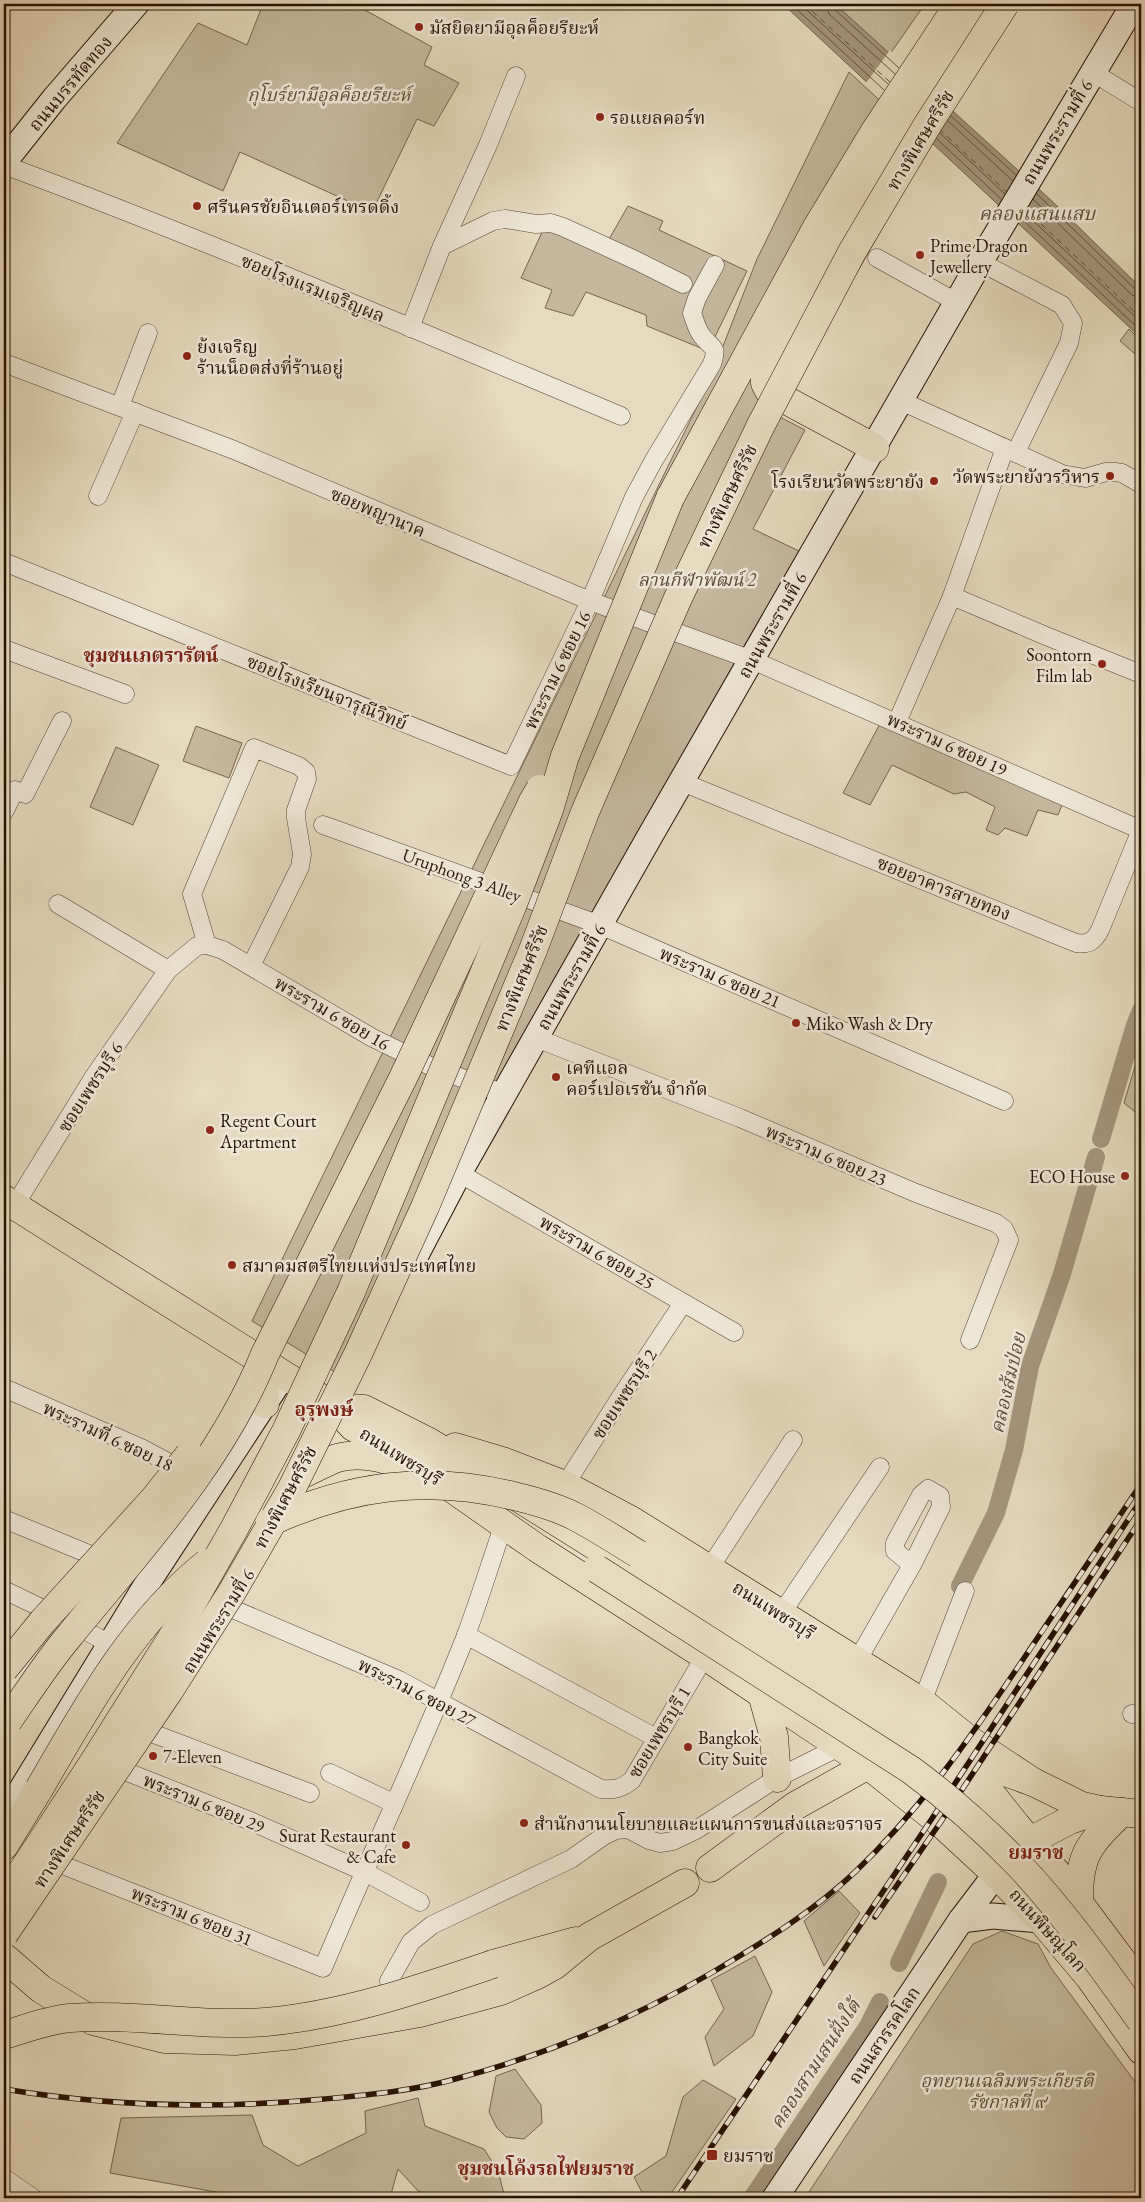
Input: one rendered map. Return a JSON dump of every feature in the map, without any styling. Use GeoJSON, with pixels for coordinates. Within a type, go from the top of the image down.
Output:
{"type":"FeatureCollection","features":[{"type":"Feature","properties":{"kind":"main road","name":"ถนนบรรทัดทอง"},"geometry":{"type":"LineString","coordinates":[[4,164],[136,4]]}},
{"type":"Feature","properties":{"kind":"main road","name":"ทางพิเศษศรีรัช"},"geometry":{"type":"LineString","coordinates":[[4,1899],[92,1766],[176,1631],[234,1529],[286,1431],[351,1292],[509,913],[549,810],[565,756],[670,498],[817,228],[875,131],[959,4]]}},
{"type":"Feature","properties":{"kind":"main road"},"geometry":{"type":"LineString","coordinates":[[875,448],[769,391],[765,383],[765,369],[831,247],[880,164],[985,4]]}},
{"type":"Feature","properties":{"kind":"main road","name":"ทางพิเศษศรีรัช"},"geometry":{"type":"LineString","coordinates":[[4,1934],[169,1691],[232,1592],[292,1488],[358,1354],[425,1207],[533,950],[589,803],[678,598],[760,425],[852,252],[928,124],[1005,4]]}},
{"type":"Feature","properties":{"kind":"main road","name":"ถนนพระรามที่ 6"},"geometry":{"type":"LineString","coordinates":[[4,1946],[149,1732],[228,1607],[305,1473],[335,1407],[379,1328],[459,1173],[982,260],[1075,100],[1094,72],[1134,4]]}},
{"type":"Feature","properties":{"kind":"main road"},"geometry":{"type":"LineString","coordinates":[[4,1818],[150,1579],[264,1404],[271,1364],[407,1070],[533,801],[565,756]]}},
{"type":"Feature","properties":{"kind":"main road","name":"ถนนเพชรบุรี"},"geometry":{"type":"LineString","coordinates":[[9,1202],[271,1364],[335,1407],[354,1427],[400,1452],[537,1548],[705,1656],[868,1765],[941,1824]]}},
{"type":"Feature","properties":{"kind":"main road"},"geometry":{"type":"LineString","coordinates":[[4,1669],[43,1621],[106,1554],[178,1471],[244,1379],[271,1364]]}},
{"type":"Feature","properties":{"kind":"main road"},"geometry":{"type":"LineString","coordinates":[[5,1715],[125,1570],[197,1476],[253,1383],[271,1364]]}},
{"type":"Feature","properties":{"kind":"main road","name":"ถนนเพชรบุรี"},"geometry":{"type":"LineString","coordinates":[[335,1407],[364,1409],[431,1443],[830,1693],[964,1785]]}},
{"type":"Feature","properties":{"kind":"main road","name":"ถนนเพชรบุรี"},"geometry":{"type":"LineString","coordinates":[[431,1443],[462,1448],[565,1485],[630,1520],[922,1702],[968,1739],[1032,1782],[1082,1806],[1121,1812]]}},
{"type":"Feature","properties":{"kind":"main road"},"geometry":{"type":"LineString","coordinates":[[400,1452],[597,1569],[911,1770],[951,1800],[1018,1864],[1049,1899],[1141,2021]]}},
{"type":"Feature","properties":{"kind":"main road"},"geometry":{"type":"LineString","coordinates":[[305,1473],[338,1458],[360,1456],[394,1462],[537,1548]]}},
{"type":"Feature","properties":{"kind":"main road"},"geometry":{"type":"LineString","coordinates":[[4,1846],[98,1688],[132,1641],[172,1594],[193,1574],[222,1550],[262,1525],[303,1507],[373,1489],[420,1484],[460,1485],[540,1502],[575,1516],[902,1716],[962,1757],[1032,1782]]}},
{"type":"Feature","properties":{"kind":"main road"},"geometry":{"type":"LineString","coordinates":[[762,1694],[774,1737],[777,1778]]}},
{"type":"Feature","properties":{"kind":"main road"},"geometry":{"type":"LineString","coordinates":[[710,1868],[795,1806],[868,1765],[889,1732]]}},
{"type":"Feature","properties":{"kind":"main road"},"geometry":{"type":"LineString","coordinates":[[962,1757],[1023,1833]]}},
{"type":"Feature","properties":{"kind":"main road","name":"ถนนพิษณุโลก"},"geometry":{"type":"LineString","coordinates":[[964,1785],[1023,1833],[1080,1903],[1141,1986]]}},
{"type":"Feature","properties":{"kind":"main road"},"geometry":{"type":"LineString","coordinates":[[941,1824],[1023,1833],[1070,1820],[1121,1812]]}},
{"type":"Feature","properties":{"kind":"main road"},"geometry":{"type":"LineString","coordinates":[[1080,1903],[1080,1873],[1093,1841],[1121,1812]]}},
{"type":"Feature","properties":{"kind":"main road","name":"ถนนพิษณุโลก"},"geometry":{"type":"LineString","coordinates":[[941,1824],[996,1874],[1041,1920],[1090,1978],[1141,2050]]}},
{"type":"Feature","properties":{"kind":"main road"},"geometry":{"type":"LineString","coordinates":[[996,1874],[1023,1833]]}},
{"type":"Feature","properties":{"kind":"main road","name":"ถนนสวรรคโลก"},"geometry":{"type":"LineString","coordinates":[[775,2198],[961,1920],[996,1874]]}},
{"type":"Feature","properties":{"kind":"main road"},"geometry":{"type":"LineString","coordinates":[[4,1957],[41,1989],[93,2021],[164,2039],[235,2041],[295,2034],[420,2013],[501,1991],[555,1965],[589,1938],[685,1883]]}},
{"type":"Feature","properties":{"kind":"main road"},"geometry":{"type":"LineString","coordinates":[[961,1920],[993,1916],[1041,1920]]}},
{"type":"Feature","properties":{"kind":"main road"},"geometry":{"type":"LineString","coordinates":[[4,2036],[69,2018],[137,2019],[213,2024],[267,2022],[362,2005],[493,1964],[589,1938]]}},
{"type":"Feature","properties":{"kind":"street"},"geometry":{"type":"LineString","coordinates":[[1094,72],[1141,102]]}},
{"type":"Feature","properties":{"kind":"street"},"geometry":{"type":"LineString","coordinates":[[410,328],[442,246],[488,145],[516,76]]}},
{"type":"Feature","properties":{"kind":"street","name":"ซอยโรงแรมเจริญผล"},"geometry":{"type":"LineString","coordinates":[[4,164],[410,328],[621,416]]}},
{"type":"Feature","properties":{"kind":"street"},"geometry":{"type":"LineString","coordinates":[[442,246],[493,221],[505,219],[536,224],[551,223],[683,284]]}},
{"type":"Feature","properties":{"kind":"street"},"geometry":{"type":"LineString","coordinates":[[877,258],[958,303]]}},
{"type":"Feature","properties":{"kind":"street"},"geometry":{"type":"LineString","coordinates":[[897,722],[952,596],[1011,450],[1069,343],[1073,331],[1073,323],[1062,305],[982,260]]}},
{"type":"Feature","properties":{"kind":"street","name":"พระราม 6 ซอย 16"},"geometry":{"type":"LineString","coordinates":[[510,766],[590,601],[645,476],[712,364],[716,352],[714,347],[702,336],[692,313],[697,298],[715,265]]}},
{"type":"Feature","properties":{"kind":"street"},"geometry":{"type":"LineString","coordinates":[[98,496],[128,409],[148,333]]}},
{"type":"Feature","properties":{"kind":"street","name":"ซอยพญานาค"},"geometry":{"type":"LineString","coordinates":[[4,363],[234,450],[590,601],[752,660]]}},
{"type":"Feature","properties":{"kind":"street"},"geometry":{"type":"LineString","coordinates":[[901,401],[1070,476],[1085,478],[1106,472],[1115,472],[1122,473],[1141,484]]}},
{"type":"Feature","properties":{"kind":"street","name":"ซอยโรงเรียนจารุณีวิทย์"},"geometry":{"type":"LineString","coordinates":[[4,562],[510,766]]}},
{"type":"Feature","properties":{"kind":"street"},"geometry":{"type":"LineString","coordinates":[[952,596],[1141,674]]}},
{"type":"Feature","properties":{"kind":"street"},"geometry":{"type":"LineString","coordinates":[[4,648],[125,694]]}},
{"type":"Feature","properties":{"kind":"street","name":"พระราม 6 ซอย 19"},"geometry":{"type":"LineString","coordinates":[[752,660],[1141,830]]}},
{"type":"Feature","properties":{"kind":"street"},"geometry":{"type":"LineString","coordinates":[[4,812],[15,790],[25,794],[62,721]]}},
{"type":"Feature","properties":{"kind":"street"},"geometry":{"type":"LineString","coordinates":[[58,904],[168,970],[188,952],[198,946],[207,945],[192,894],[254,748],[299,766],[306,772],[308,779],[296,810],[302,854],[300,867],[251,966]]}},
{"type":"Feature","properties":{"kind":"street","name":"ซอยอาคารสายทอง"},"geometry":{"type":"LineString","coordinates":[[682,782],[1076,943],[1085,944],[1096,938],[1100,930],[1141,830]]}},
{"type":"Feature","properties":{"kind":"street","name":"Uruphong 3 Alley"},"geometry":{"type":"LineString","coordinates":[[323,825],[600,926]]}},
{"type":"Feature","properties":{"kind":"street","name":"พระราม 6 ซอย 21"},"geometry":{"type":"LineString","coordinates":[[600,926],[1004,1101]]}},
{"type":"Feature","properties":{"kind":"street","name":"พระราม 6 ซอย 16"},"geometry":{"type":"LineString","coordinates":[[207,945],[223,950],[371,1037],[430,1066],[504,1094]]}},
{"type":"Feature","properties":{"kind":"street","name":"ซอยเพชรบุรี 6"},"geometry":{"type":"LineString","coordinates":[[9,1202],[168,970]]}},
{"type":"Feature","properties":{"kind":"street","name":"พระราม 6 ซอย 23"},"geometry":{"type":"LineString","coordinates":[[536,1038],[740,1118],[916,1193],[996,1223],[1004,1229],[1010,1240],[970,1340]]}},
{"type":"Feature","properties":{"kind":"street","name":"พระราม 6 ซอย 25"},"geometry":{"type":"LineString","coordinates":[[459,1173],[734,1332]]}},
{"type":"Feature","properties":{"kind":"street","name":"ซอยเพชรบุรี 2"},"geometry":{"type":"LineString","coordinates":[[565,1485],[618,1401],[684,1303]]}},
{"type":"Feature","properties":{"kind":"street","name":"พระรามที่ 6 ซอย 18"},"geometry":{"type":"LineString","coordinates":[[4,1388],[141,1448],[211,1485]]}},
{"type":"Feature","properties":{"kind":"street"},"geometry":{"type":"LineString","coordinates":[[709,1570],[793,1440]]}},
{"type":"Feature","properties":{"kind":"street"},"geometry":{"type":"LineString","coordinates":[[781,1614],[880,1467]]}},
{"type":"Feature","properties":{"kind":"street"},"geometry":{"type":"LineString","coordinates":[[4,1519],[150,1579]]}},
{"type":"Feature","properties":{"kind":"street"},"geometry":{"type":"LineString","coordinates":[[365,1872],[466,1635],[503,1527]]}},
{"type":"Feature","properties":{"kind":"street"},"geometry":{"type":"LineString","coordinates":[[857,1661],[912,1565]]}},
{"type":"Feature","properties":{"kind":"street"},"geometry":{"type":"LineString","coordinates":[[4,1590],[110,1644]]}},
{"type":"Feature","properties":{"kind":"street"},"geometry":{"type":"LineString","coordinates":[[922,1702],[965,1591]]}},
{"type":"Feature","properties":{"kind":"street","name":"พระราม 6 ซอย 27"},"geometry":{"type":"LineString","coordinates":[[228,1607],[398,1680],[601,1788]]}},
{"type":"Feature","properties":{"kind":"street"},"geometry":{"type":"LineString","coordinates":[[5,1715],[60,1617]]}},
{"type":"Feature","properties":{"kind":"street"},"geometry":{"type":"LineString","coordinates":[[466,1635],[656,1738]]}},
{"type":"Feature","properties":{"kind":"street","name":"ซอยเพชรบุรี 1"},"geometry":{"type":"LineString","coordinates":[[601,1788],[616,1789],[624,1787],[632,1780],[705,1656]]}},
{"type":"Feature","properties":{"kind":"street"},"geometry":{"type":"LineString","coordinates":[[149,1732],[310,1793]]}},
{"type":"Feature","properties":{"kind":"street"},"geometry":{"type":"LineString","coordinates":[[389,1981],[412,1942],[432,1925],[571,1858],[616,1830],[628,1829],[648,1840],[660,1842],[673,1841],[696,1830],[777,1778],[839,1747]]}},
{"type":"Feature","properties":{"kind":"street","name":"พระราม 6 ซอย 29"},"geometry":{"type":"LineString","coordinates":[[122,1770],[248,1820],[365,1872],[420,1902]]}},
{"type":"Feature","properties":{"kind":"street"},"geometry":{"type":"LineString","coordinates":[[330,1773],[393,1803]]}},
{"type":"Feature","properties":{"kind":"street","name":"พระราม 6 ซอย 31"},"geometry":{"type":"LineString","coordinates":[[60,1864],[323,1968],[365,1872]]}},
{"type":"Feature","properties":{"kind":"street"},"geometry":{"type":"LineString","coordinates":[[4,2178],[33,2198]]}},
{"type":"Feature","properties":{"kind":"green space","name":"กุโบร์ยามีอุลค็อยรียะห์"},"geometry":{"type":"Polygon","coordinates":[[[263,4],[354,4],[432,47],[424,65],[459,83],[434,126],[417,119],[372,212],[240,152],[223,191],[117,143],[198,23],[247,45],[263,4]]]}},
{"type":"Feature","properties":{"kind":"green space"},"geometry":{"type":"Polygon","coordinates":[[[845,4],[925,4],[890,54],[840,10],[845,4]]]}},
{"type":"Feature","properties":{"kind":"green space","name":"ลานกีฬาพัฒน์ 2"},"geometry":{"type":"Polygon","coordinates":[[[849,72],[929,146],[776,415],[805,430],[753,529],[799,551],[497,1086],[340,1375],[252,1321],[709,382],[757,259],[849,72]]]}},
{"type":"Feature","properties":{"kind":"green space"},"geometry":{"type":"Polygon","coordinates":[[[628,206],[663,221],[659,230],[747,271],[708,351],[647,326],[646,315],[586,292],[573,316],[545,308],[552,290],[521,278],[543,230],[608,241],[628,206]]]}},
{"type":"Feature","properties":{"kind":"green space"},"geometry":{"type":"Polygon","coordinates":[[[1129,329],[1141,341],[1141,359],[1120,341],[1129,329]]]}},
{"type":"Feature","properties":{"kind":"green space"},"geometry":{"type":"Polygon","coordinates":[[[882,720],[1064,800],[1058,815],[1038,810],[1027,836],[1005,828],[998,835],[986,830],[995,807],[966,792],[954,794],[892,765],[870,805],[843,793],[882,720]]]}},
{"type":"Feature","properties":{"kind":"green space"},"geometry":{"type":"Polygon","coordinates":[[[196,726],[242,743],[229,778],[183,761],[196,726]]]}},
{"type":"Feature","properties":{"kind":"green space"},"geometry":{"type":"Polygon","coordinates":[[[116,747],[159,765],[133,825],[90,807],[116,747]]]}},
{"type":"Feature","properties":{"kind":"green space"},"geometry":{"type":"Polygon","coordinates":[[[1141,1046],[1141,1116],[1140,1116],[1124,1103],[1141,1046]]]}},
{"type":"Feature","properties":{"kind":"green space"},"geometry":{"type":"Polygon","coordinates":[[[839,1891],[860,1913],[824,1966],[804,1921],[839,1891]]]}},
{"type":"Feature","properties":{"kind":"green space","name":"อุทยานเฉลิมพระเกียรติ รัชกาลที่ ๙"},"geometry":{"type":"Polygon","coordinates":[[[1002,1931],[1038,1944],[1051,1968],[1141,2090],[1141,2198],[805,2198],[973,1944],[1002,1931]]]}},
{"type":"Feature","properties":{"kind":"green space"},"geometry":{"type":"Polygon","coordinates":[[[755,1956],[772,1992],[753,2036],[714,2066],[705,2037],[724,2009],[711,1980],[755,1956]]]}},
{"type":"Feature","properties":{"kind":"green space"},"geometry":{"type":"Polygon","coordinates":[[[515,2069],[541,2105],[542,2123],[524,2139],[506,2137],[497,2128],[489,2112],[496,2076],[515,2069]]]}},
{"type":"Feature","properties":{"kind":"green space"},"geometry":{"type":"Polygon","coordinates":[[[703,2080],[736,2099],[668,2198],[645,2198],[634,2177],[666,2156],[683,2097],[703,2080]]]}},
{"type":"Feature","properties":{"kind":"green space"},"geometry":{"type":"Polygon","coordinates":[[[418,2098],[425,2126],[484,2149],[498,2171],[505,2198],[437,2198],[418,2191],[398,2169],[390,2198],[249,2198],[110,2173],[121,2118],[252,2115],[263,2145],[298,2166],[366,2133],[365,2111],[418,2098]]]}},
{"type":"Feature","properties":{"kind":"water","name":"คลองแสนแสบ"},"geometry":{"type":"Polygon","coordinates":[[[783,4],[835,4],[1053,202],[1141,288],[1141,338],[783,4]]]}},
{"type":"Feature","properties":{"kind":"pier"},"geometry":{"type":"Polygon","coordinates":[[[890,50],[951,106],[891,105],[866,83],[890,50]]]}},
{"type":"Feature","properties":{"kind":"waterway","name":"คลองส้มป่อย"},"geometry":{"type":"LineString","coordinates":[[1101,1139],[1141,1010]]}},
{"type":"Feature","properties":{"kind":"waterway","name":"คลองส้มป่อย"},"geometry":{"type":"LineString","coordinates":[[960,1586],[996,1513],[1014,1450],[1030,1366],[1062,1274],[1096,1157]]}},
{"type":"Feature","properties":{"kind":"waterway"},"geometry":{"type":"LineString","coordinates":[[899,1963],[938,1882]]}},
{"type":"Feature","properties":{"kind":"waterway","name":"คลองสามเสนฝั่งใต้"},"geometry":{"type":"LineString","coordinates":[[752,2198],[868,2026],[880,2002]]}},
{"type":"Feature","properties":{"kind":"ferry route"},"geometry":{"type":"LineString","coordinates":[[804,4],[891,83]]}},
{"type":"Feature","properties":{"kind":"ferry route"},"geometry":{"type":"LineString","coordinates":[[939,129],[1008,193]]}},
{"type":"Feature","properties":{"kind":"ferry route"},"geometry":{"type":"LineString","coordinates":[[1025,209],[1141,318]]}},
{"type":"Feature","properties":{"kind":"railway"},"geometry":{"type":"LineString","coordinates":[[4,2089],[84,2100],[204,2105],[284,2102],[390,2092],[423,2087],[522,2059],[588,2034],[683,1989],[769,1938],[805,1913],[855,1872],[901,1824],[943,1773],[982,1719],[1141,1484]]}},
{"type":"Feature","properties":{"kind":"railway"},"geometry":{"type":"LineString","coordinates":[[677,2198],[933,1817],[1141,1500]]}},
{"type":"Feature","properties":{"kind":"railway"},"geometry":{"type":"LineString","coordinates":[[875,1917],[940,1823],[1141,1519]]}},
{"type":"Feature","properties":{"kind":"place","name":"มัสยิดยามีอุลค็อยรียะห์"},"geometry":{"type":"Point","coordinates":[419,27]}},
{"type":"Feature","properties":{"kind":"place","name":"รอแยลคอร์ท"},"geometry":{"type":"Point","coordinates":[600,117]}},
{"type":"Feature","properties":{"kind":"place","name":"ศรีนครชัยอินเตอร์เทรดดิ้ง"},"geometry":{"type":"Point","coordinates":[197,206]}},
{"type":"Feature","properties":{"kind":"place","name":"Prime Dragon Jewellery"},"geometry":{"type":"Point","coordinates":[920,255]}},
{"type":"Feature","properties":{"kind":"place","name":"ย้งเจริญ ร้านน็อตส่งที่ร้านอยู่"},"geometry":{"type":"Point","coordinates":[187,356]}},
{"type":"Feature","properties":{"kind":"place","name":"วัดพระยายังวรวิหาร"},"geometry":{"type":"Point","coordinates":[1110,476]}},
{"type":"Feature","properties":{"kind":"place","name":"โรงเรียนวัดพระยายัง"},"geometry":{"type":"Point","coordinates":[934,481]}},
{"type":"Feature","properties":{"kind":"place","name":"Soontorn Film lab"},"geometry":{"type":"Point","coordinates":[1102,664]}},
{"type":"Feature","properties":{"kind":"place","name":"Miko Wash & Dry"},"geometry":{"type":"Point","coordinates":[796,1023]}},
{"type":"Feature","properties":{"kind":"place","name":"เคทีแอล คอร์เปอเรชัน จำกัด"},"geometry":{"type":"Point","coordinates":[556,1077]}},
{"type":"Feature","properties":{"kind":"place","name":"Regent Court Apartment"},"geometry":{"type":"Point","coordinates":[210,1130]}},
{"type":"Feature","properties":{"kind":"place","name":"ECO House"},"geometry":{"type":"Point","coordinates":[1125,1176]}},
{"type":"Feature","properties":{"kind":"place","name":"สมาคมสตรีไทยแห่งประเทศไทย"},"geometry":{"type":"Point","coordinates":[232,1265]}},
{"type":"Feature","properties":{"kind":"place","name":"Bangkok City Suite"},"geometry":{"type":"Point","coordinates":[688,1747]}},
{"type":"Feature","properties":{"kind":"place","name":"7-Eleven"},"geometry":{"type":"Point","coordinates":[153,1756]}},
{"type":"Feature","properties":{"kind":"place","name":"สำนักงานนโยบายและแผนการขนส่งและจราจร"},"geometry":{"type":"Point","coordinates":[524,1823]}},
{"type":"Feature","properties":{"kind":"place","name":"Surat Restaurant & Cafe"},"geometry":{"type":"Point","coordinates":[406,1845]}},
{"type":"Feature","properties":{"kind":"place","name":"ยมราช"},"geometry":{"type":"Point","coordinates":[712,2155]}},
{"type":"Feature","properties":{"kind":"district","name":"ชุมชนเภตรารัตน์"},"geometry":{"type":"Point","coordinates":[151,655]}},
{"type":"Feature","properties":{"kind":"district","name":"อุรุพงษ์"},"geometry":{"type":"Point","coordinates":[324,1409]}},
{"type":"Feature","properties":{"kind":"district","name":"ยมราช"},"geometry":{"type":"Point","coordinates":[1036,1852]}},
{"type":"Feature","properties":{"kind":"district","name":"ชุมชนโค้งรถไฟยมราช"},"geometry":{"type":"Point","coordinates":[546,2168]}}]}
